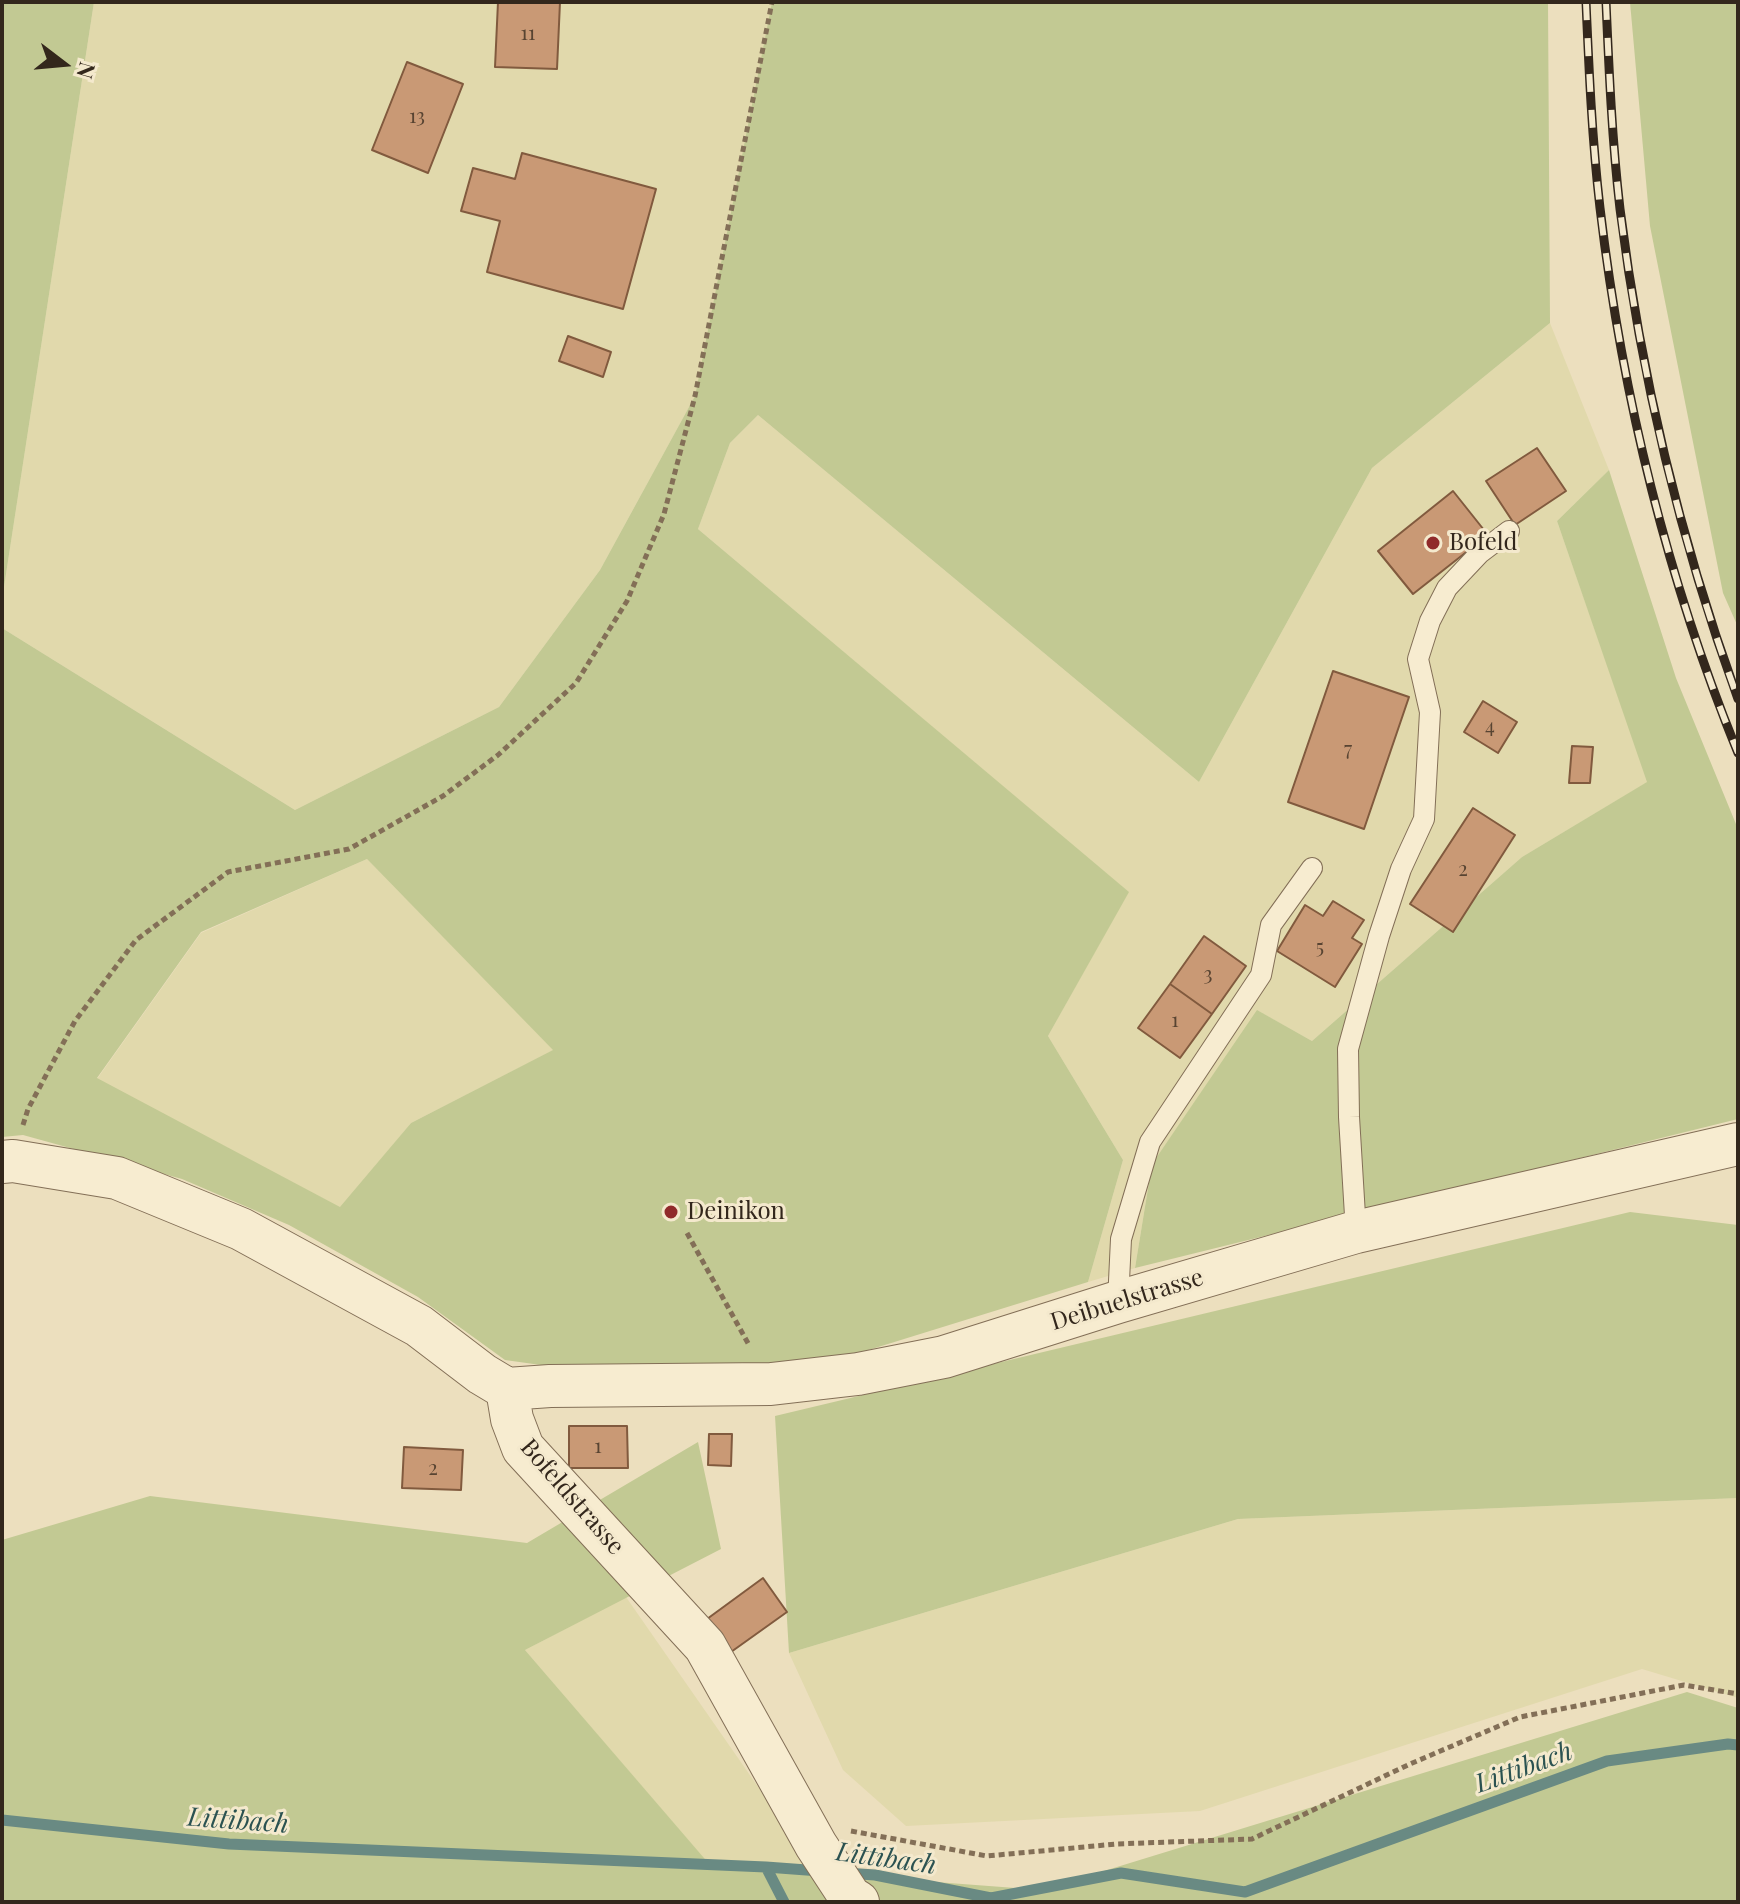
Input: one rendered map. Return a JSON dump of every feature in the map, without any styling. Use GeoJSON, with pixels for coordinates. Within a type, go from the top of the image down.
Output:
{"type":"FeatureCollection","features":[{"type":"Feature","properties":{"kind":"street","name":"Deibuelstrasse"},"geometry":{"type":"LineString","coordinates":[[507,1389],[771,1384],[858,1374],[944,1357],[1356,1232],[1738,1144]]}},
{"type":"Feature","properties":{"kind":"street"},"geometry":{"type":"LineString","coordinates":[[7,1161],[117,1178],[241,1229],[419,1326],[507,1389]]}},
{"type":"Feature","properties":{"kind":"street","name":"Bofeldstrasse"},"geometry":{"type":"LineString","coordinates":[[507,1389],[512,1419],[523,1448],[705,1646],[810,1834],[854,1899]]}},
{"type":"Feature","properties":{"kind":"lane"},"geometry":{"type":"LineString","coordinates":[[1356,1232],[1348,1049],[1392,896],[1424,819],[1430,712],[1418,659],[1430,621],[1447,588],[1480,553],[1509,531]]}},
{"type":"Feature","properties":{"kind":"lane"},"geometry":{"type":"LineString","coordinates":[[1118,1302],[1121,1239],[1150,1142],[1261,975],[1271,925],[1312,868]]}},
{"type":"Feature","properties":{"kind":"path"},"geometry":{"type":"LineString","coordinates":[[7,1161],[28,1109],[75,1021],[136,940],[228,872],[349,849],[443,796],[498,755],[576,683],[627,601],[664,514],[695,396],[772,2]]}},
{"type":"Feature","properties":{"kind":"path"},"geometry":{"type":"LineString","coordinates":[[687,1233],[771,1384]]}},
{"type":"Feature","properties":{"kind":"path"},"geometry":{"type":"LineString","coordinates":[[810,1834],[987,1856],[1116,1844],[1252,1839],[1410,1764],[1520,1717],[1684,1685],[1738,1694]]}},
{"type":"Feature","properties":{"kind":"shaded area"},"geometry":{"type":"Polygon","coordinates":[[[94,2],[772,2],[695,396],[600,570],[499,707],[295,810],[2,628],[2,600],[94,2]]]}},
{"type":"Feature","properties":{"kind":"shaded area","name":"Bofeld"},"geometry":{"type":"Polygon","coordinates":[[[1550,323],[1609,470],[1557,521],[1648,782],[1522,857],[1312,1041],[1258,1011],[1152,1164],[1135,1268],[1088,1282],[1123,1160],[1048,1036],[1128,892],[698,529],[730,443],[758,415],[1199,782],[1372,468],[1550,323]]]}},
{"type":"Feature","properties":{"kind":"shaded area"},"geometry":{"type":"Polygon","coordinates":[[[367,859],[554,1050],[411,1123],[341,1208],[97,1079],[201,933],[367,859]]]}},
{"type":"Feature","properties":{"kind":"shaded area"},"geometry":{"type":"Polygon","coordinates":[[[1738,1498],[1738,1698],[1642,1669],[1200,1811],[906,1826],[843,1770],[789,1653],[1238,1519],[1738,1498]]]}},
{"type":"Feature","properties":{"kind":"shaded area"},"geometry":{"type":"Polygon","coordinates":[[[626,1597],[818,1873],[709,1865],[525,1650],[626,1597]]]}},
{"type":"Feature","properties":{"kind":"green space"},"geometry":{"type":"Polygon","coordinates":[[[2,2],[94,2],[2,600],[2,2]]]}},
{"type":"Feature","properties":{"kind":"green space"},"geometry":{"type":"Polygon","coordinates":[[[772,2],[1548,2],[1550,323],[1372,468],[1199,782],[758,415],[730,443],[698,529],[1129,892],[1048,1036],[1123,1160],[1088,1282],[775,1379],[591,1372],[505,1360],[418,1297],[289,1225],[182,1179],[23,1135],[2,1137],[2,628],[295,810],[499,707],[600,570],[695,396],[772,2]],[[367,859],[201,932],[97,1078],[340,1207],[411,1123],[553,1050],[367,859]]]}},
{"type":"Feature","properties":{"kind":"green space"},"geometry":{"type":"Polygon","coordinates":[[[1630,2],[1738,2],[1738,627],[1723,593],[1650,226],[1630,2]]]}},
{"type":"Feature","properties":{"kind":"green space"},"geometry":{"type":"Polygon","coordinates":[[[1609,470],[1676,678],[1738,829],[1738,1119],[1135,1268],[1152,1164],[1257,1010],[1312,1041],[1522,857],[1647,782],[1557,521],[1609,470]]]}},
{"type":"Feature","properties":{"kind":"green space"},"geometry":{"type":"Polygon","coordinates":[[[1630,1212],[1738,1225],[1738,1498],[1238,1519],[789,1653],[775,1416],[1630,1212]]]}},
{"type":"Feature","properties":{"kind":"green space"},"geometry":{"type":"Polygon","coordinates":[[[698,1442],[721,1549],[525,1650],[710,1865],[1042,1890],[1687,1692],[1738,1708],[1738,1902],[2,1902],[2,1540],[150,1496],[527,1543],[698,1442]]]}},
{"type":"Feature","properties":{"kind":"building"},"geometry":{"type":"Polygon","coordinates":[[[498,2],[560,2],[557,69],[495,67],[498,2]]]}},
{"type":"Feature","properties":{"kind":"building"},"geometry":{"type":"Polygon","coordinates":[[[407,62],[463,84],[428,173],[372,150],[407,62]]]}},
{"type":"Feature","properties":{"kind":"building"},"geometry":{"type":"Polygon","coordinates":[[[522,153],[656,189],[623,309],[487,272],[500,221],[461,211],[473,168],[515,179],[522,153]]]}},
{"type":"Feature","properties":{"kind":"building"},"geometry":{"type":"Polygon","coordinates":[[[568,336],[611,352],[603,377],[559,361],[568,336]]]}},
{"type":"Feature","properties":{"kind":"building"},"geometry":{"type":"Polygon","coordinates":[[[1537,448],[1566,491],[1515,525],[1486,481],[1537,448]]]}},
{"type":"Feature","properties":{"kind":"building","name":"Bofeld"},"geometry":{"type":"Polygon","coordinates":[[[1453,491],[1488,535],[1413,594],[1378,551],[1453,491]]]}},
{"type":"Feature","properties":{"kind":"building"},"geometry":{"type":"Polygon","coordinates":[[[1333,671],[1409,697],[1364,829],[1288,802],[1333,671]]]}},
{"type":"Feature","properties":{"kind":"building"},"geometry":{"type":"Polygon","coordinates":[[[1483,701],[1517,722],[1498,753],[1464,732],[1483,701]]]}},
{"type":"Feature","properties":{"kind":"building"},"geometry":{"type":"Polygon","coordinates":[[[1572,746],[1593,747],[1590,783],[1569,783],[1572,746]]]}},
{"type":"Feature","properties":{"kind":"building"},"geometry":{"type":"Polygon","coordinates":[[[1473,808],[1515,835],[1453,932],[1410,904],[1473,808]]]}},
{"type":"Feature","properties":{"kind":"building"},"geometry":{"type":"Polygon","coordinates":[[[1333,901],[1364,920],[1352,938],[1362,944],[1335,987],[1277,951],[1305,905],[1323,916],[1333,901]]]}},
{"type":"Feature","properties":{"kind":"building"},"geometry":{"type":"Polygon","coordinates":[[[1204,936],[1246,966],[1212,1014],[1170,984],[1204,936]]]}},
{"type":"Feature","properties":{"kind":"building"},"geometry":{"type":"Polygon","coordinates":[[[1170,984],[1212,1014],[1180,1058],[1138,1028],[1170,984]]]}},
{"type":"Feature","properties":{"kind":"building"},"geometry":{"type":"Polygon","coordinates":[[[569,1426],[627,1426],[628,1468],[569,1468],[569,1426]]]}},
{"type":"Feature","properties":{"kind":"building"},"geometry":{"type":"Polygon","coordinates":[[[709,1434],[732,1434],[731,1466],[708,1465],[709,1434]]]}},
{"type":"Feature","properties":{"kind":"building"},"geometry":{"type":"Polygon","coordinates":[[[404,1447],[463,1450],[461,1490],[402,1488],[404,1447]]]}},
{"type":"Feature","properties":{"kind":"building"},"geometry":{"type":"Polygon","coordinates":[[[763,1578],[787,1612],[731,1652],[707,1619],[763,1578]]]}},
{"type":"Feature","properties":{"kind":"waterway","name":"Littibach"},"geometry":{"type":"LineString","coordinates":[[845,1873],[875,1875],[991,1898],[1121,1873],[1245,1892],[1607,1761],[1738,1745]]}},
{"type":"Feature","properties":{"kind":"waterway","name":"Littibach"},"geometry":{"type":"LineString","coordinates":[[2,1820],[229,1844],[820,1871]]}},
{"type":"Feature","properties":{"kind":"waterway"},"geometry":{"type":"LineString","coordinates":[[766,1867],[784,1902]]}},
{"type":"Feature","properties":{"kind":"railway"},"geometry":{"type":"LineString","coordinates":[[1586,2],[1600,208],[1621,347],[1669,553],[1738,753]]}},
{"type":"Feature","properties":{"kind":"railway"},"geometry":{"type":"LineString","coordinates":[[1606,2],[1617,183],[1639,334],[1681,518],[1738,699]]}},
{"type":"Feature","properties":{"kind":"place","name":"Bofeld"},"geometry":{"type":"Point","coordinates":[1433,543]}},
{"type":"Feature","properties":{"kind":"place","name":"Deinikon"},"geometry":{"type":"Point","coordinates":[671,1212]}}]}
